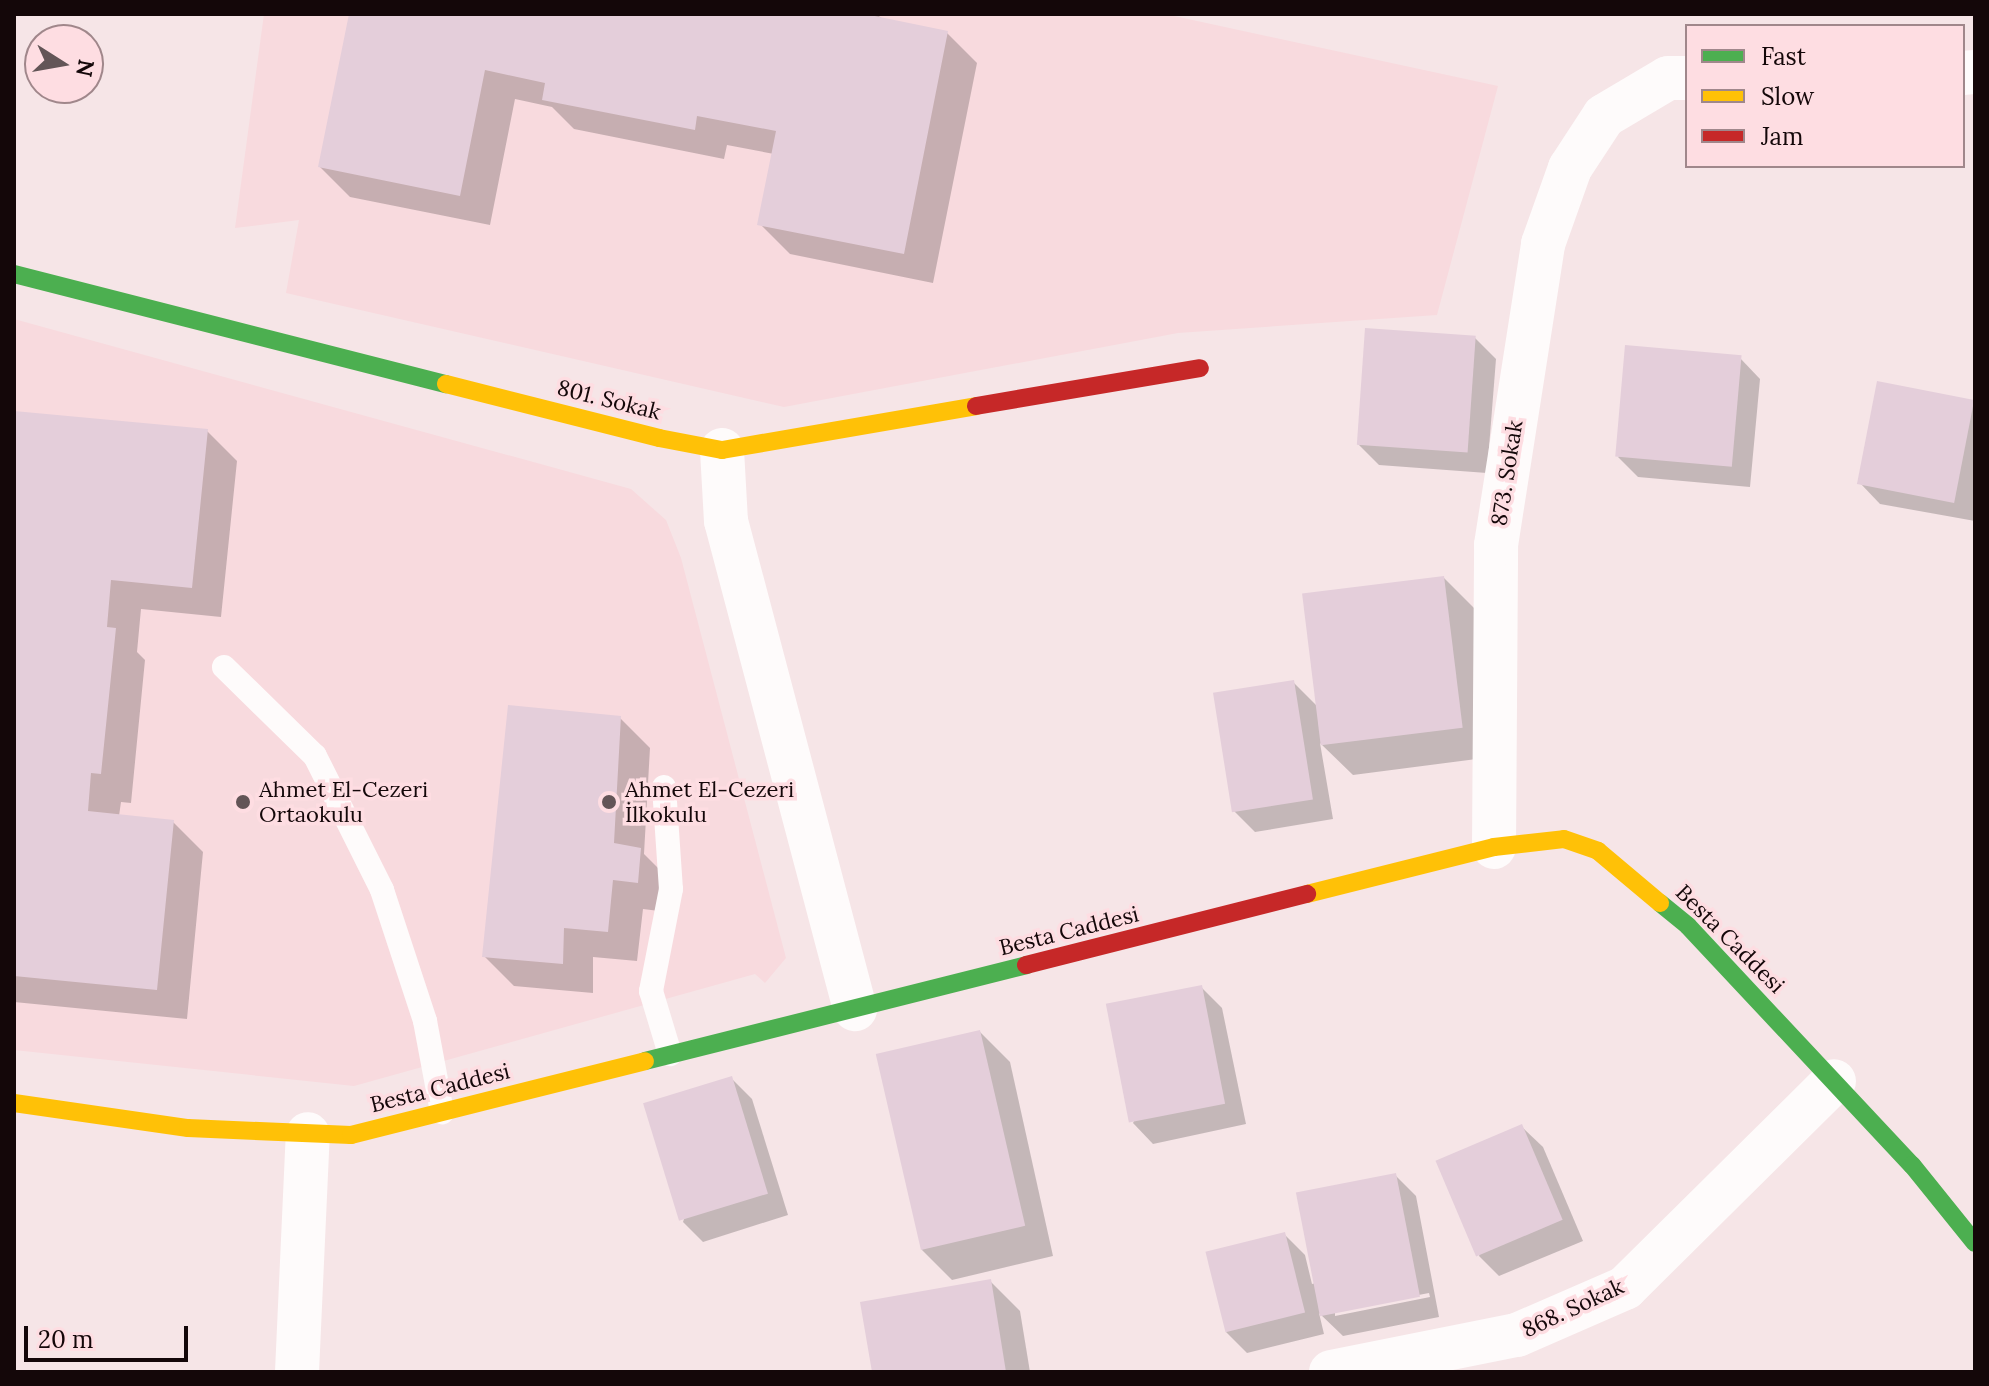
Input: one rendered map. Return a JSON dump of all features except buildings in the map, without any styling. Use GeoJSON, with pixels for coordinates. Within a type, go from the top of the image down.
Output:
{"type":"FeatureCollection","features":[{"type":"Feature","properties":{"kind":"street","name":"873. Sokak"},"geometry":{"type":"LineString","coordinates":[[1494,847],[1496,545],[1543,244],[1570,168],[1604,116],[1668,78],[1685,78]]}},
{"type":"Feature","properties":{"kind":"street","name":"801. Sokak"},"geometry":{"type":"LineString","coordinates":[[14,274],[659,438],[722,450],[1200,368]]}},
{"type":"Feature","properties":{"kind":"street"},"geometry":{"type":"LineString","coordinates":[[722,450],[726,521],[855,1009]]}},
{"type":"Feature","properties":{"kind":"street","name":"Besta Caddesi"},"geometry":{"type":"LineString","coordinates":[[14,1103],[188,1128],[351,1135],[1494,847],[1564,839],[1598,851],[1688,926],[1912,1165],[1975,1243]]}},
{"type":"Feature","properties":{"kind":"street","name":"868. Sokak"},"geometry":{"type":"LineString","coordinates":[[1331,1372],[1517,1335],[1625,1288],[1834,1081]]}},
{"type":"Feature","properties":{"kind":"street"},"geometry":{"type":"LineString","coordinates":[[297,1372],[308,1134]]}},
{"type":"Feature","properties":{"kind":"lane"},"geometry":{"type":"LineString","coordinates":[[224,667],[315,756],[382,890],[425,1021],[442,1112]]}},
{"type":"Feature","properties":{"kind":"lane"},"geometry":{"type":"LineString","coordinates":[[664,787],[671,889],[651,991],[670,1054]]}},
{"type":"Feature","properties":{"kind":"shaded area"},"geometry":{"type":"Polygon","coordinates":[[[264,14],[1165,14],[1498,86],[1437,315],[1178,333],[784,407],[286,293],[299,220],[235,228],[264,14]]]}},
{"type":"Feature","properties":{"kind":"shaded area","name":"Ahmet El-Cezeri Ortaokulu"},"geometry":{"type":"Polygon","coordinates":[[[14,319],[631,489],[666,520],[681,558],[786,958],[765,983],[755,974],[354,1086],[14,1050],[14,319]]]}},
{"type":"Feature","properties":{"kind":"traffic: fast"},"geometry":{"type":"LineString","coordinates":[[14,274],[446,384]]}},
{"type":"Feature","properties":{"kind":"traffic: fast"},"geometry":{"type":"LineString","coordinates":[[1660,903],[1688,926],[1912,1165],[1975,1243]]}},
{"type":"Feature","properties":{"kind":"traffic: fast"},"geometry":{"type":"LineString","coordinates":[[645,1061],[1026,965]]}},
{"type":"Feature","properties":{"kind":"traffic: slow"},"geometry":{"type":"LineString","coordinates":[[446,384],[659,438],[722,450],[976,406]]}},
{"type":"Feature","properties":{"kind":"traffic: slow"},"geometry":{"type":"LineString","coordinates":[[1307,894],[1494,847],[1564,839],[1598,851],[1660,903]]}},
{"type":"Feature","properties":{"kind":"traffic: slow"},"geometry":{"type":"LineString","coordinates":[[14,1103],[188,1128],[351,1135],[645,1061]]}},
{"type":"Feature","properties":{"kind":"traffic: jam"},"geometry":{"type":"LineString","coordinates":[[976,406],[1200,368]]}},
{"type":"Feature","properties":{"kind":"traffic: jam"},"geometry":{"type":"LineString","coordinates":[[1026,965],[1307,894]]}},
{"type":"Feature","properties":{"kind":"place","name":"Ahmet El-Cezeri Ortaokulu"},"geometry":{"type":"Point","coordinates":[243,802]}},
{"type":"Feature","properties":{"kind":"place","name":"Ahmet El-Cezeri İlkokulu"},"geometry":{"type":"Point","coordinates":[609,802]}}]}
